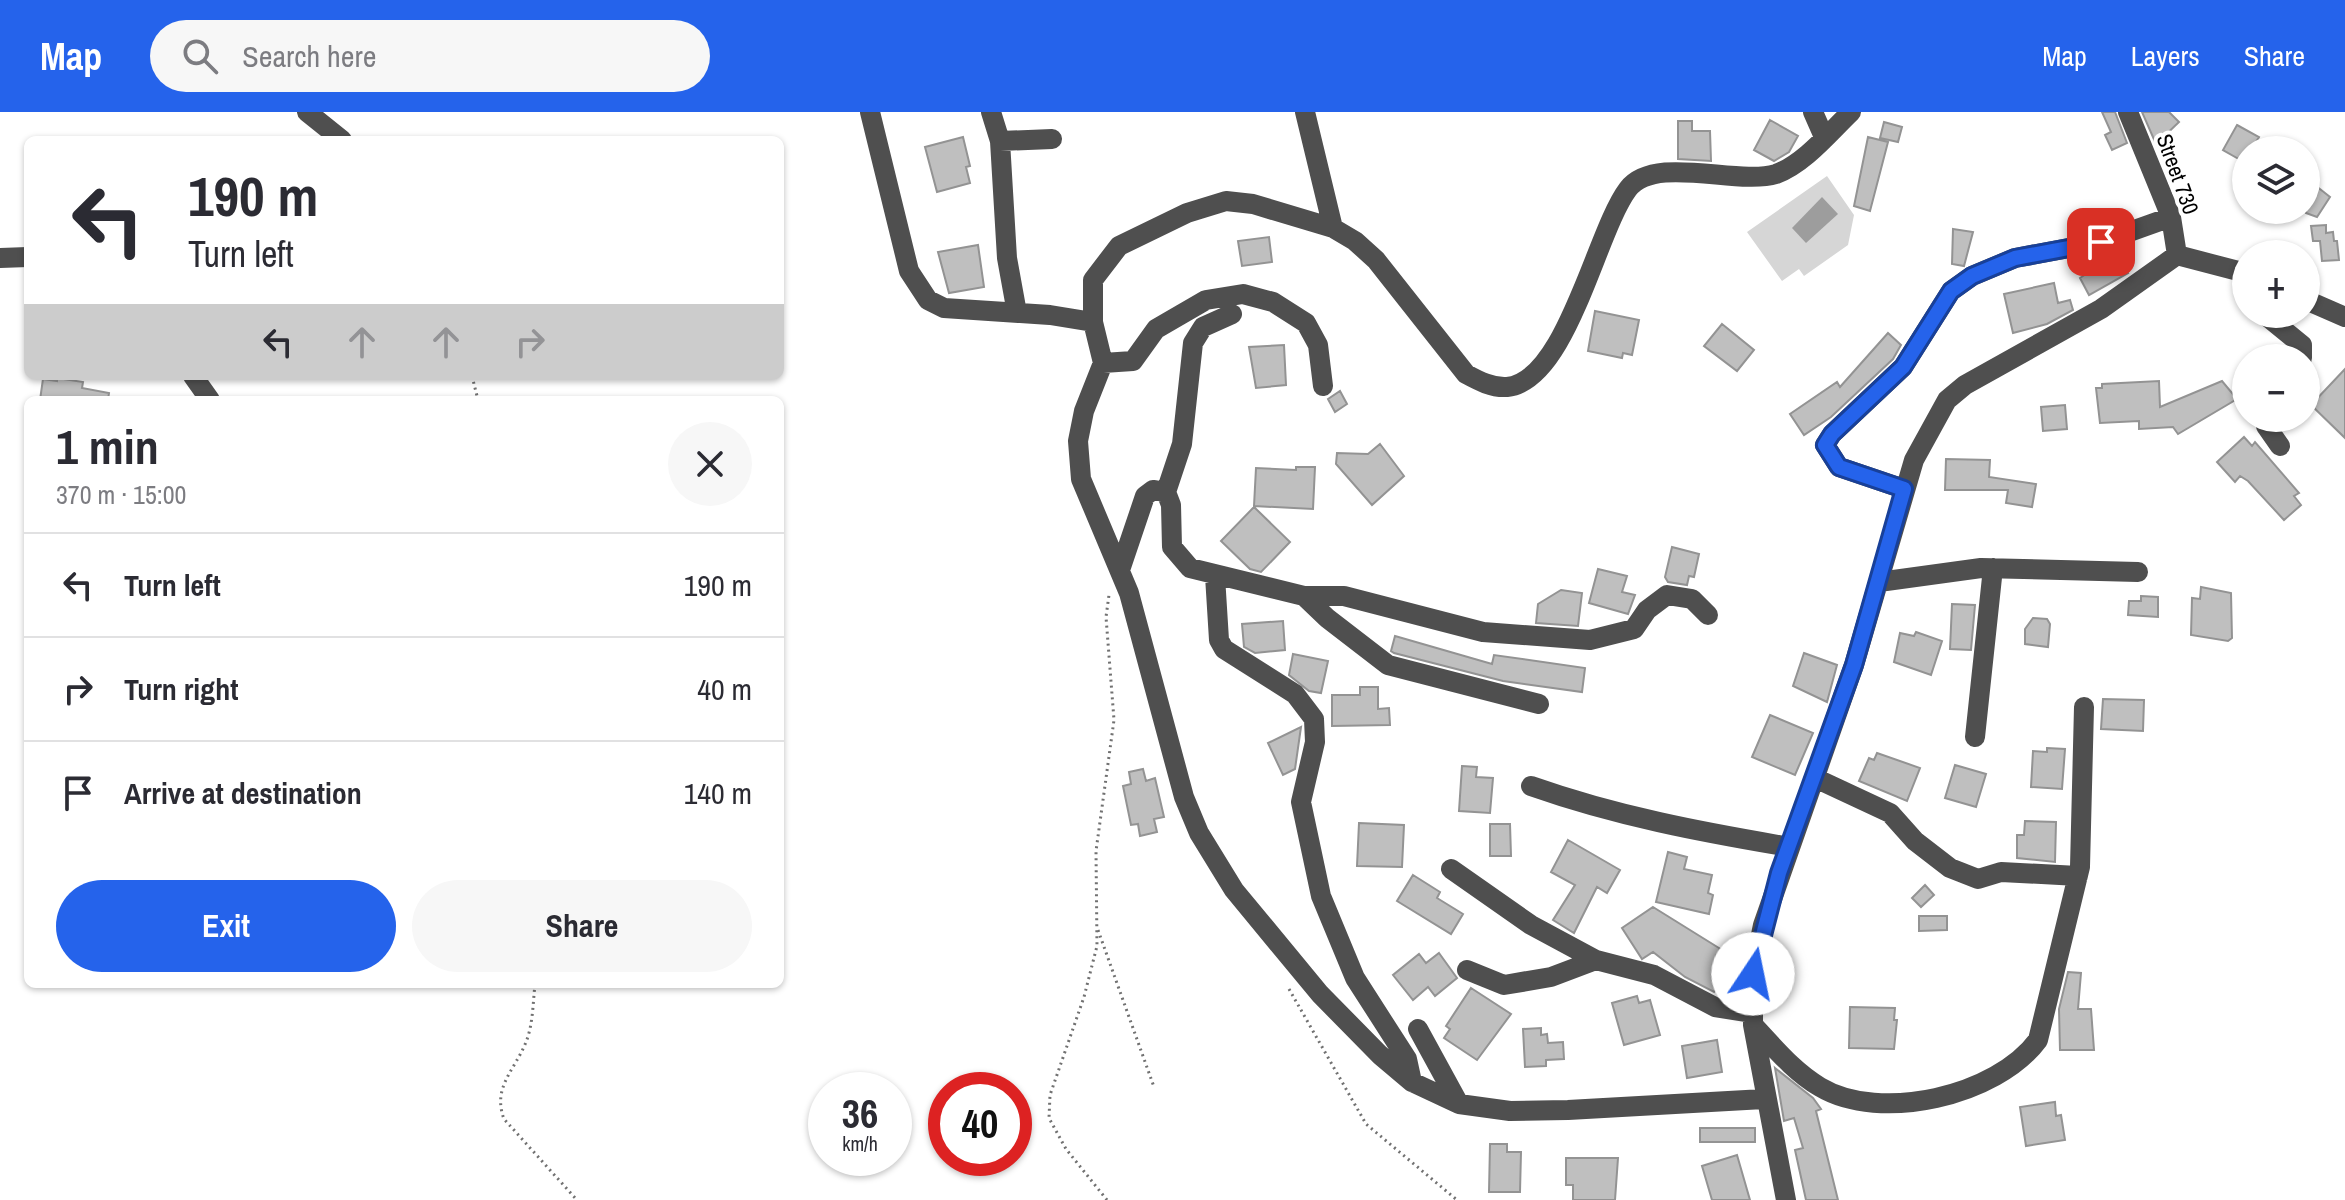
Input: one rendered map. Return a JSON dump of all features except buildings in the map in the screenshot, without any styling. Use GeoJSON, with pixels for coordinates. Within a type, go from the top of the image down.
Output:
{"type":"FeatureCollection","features":[{"type":"Feature","properties":{"kind":"street"},"geometry":{"type":"LineString","coordinates":[[307,112],[337,136]]}},
{"type":"Feature","properties":{"kind":"street"},"geometry":{"type":"LineString","coordinates":[[870,112],[909,271],[928,300],[944,308],[1093,322]]}},
{"type":"Feature","properties":{"kind":"street"},"geometry":{"type":"LineString","coordinates":[[991,112],[1000,141],[1007,258],[1017,313]]}},
{"type":"Feature","properties":{"kind":"street"},"geometry":{"type":"LineString","coordinates":[[1305,112],[1333,228]]}},
{"type":"Feature","properties":{"kind":"street"},"geometry":{"type":"LineString","coordinates":[[1813,112],[1824,137]]}},
{"type":"Feature","properties":{"kind":"street"},"geometry":{"type":"LineString","coordinates":[[1764,1099],[1510,1111],[1459,1104],[1412,1082],[1380,1055],[1320,994],[1215,862],[1184,797],[1155,701],[1134,609],[1081,479],[1077,457],[1084,411],[1103,363],[1093,322],[1093,280],[1119,246],[1187,213],[1226,201],[1253,204],[1333,228],[1376,260],[1466,374],[1484,384],[1507,387],[1526,380],[1565,328],[1617,205],[1630,185],[1654,174],[1772,175],[1792,165],[1851,112]]}},
{"type":"Feature","properties":{"kind":"street","name":"Street 730"},"geometry":{"type":"LineString","coordinates":[[2128,112],[2171,217],[2177,255]]}},
{"type":"Feature","properties":{"kind":"street"},"geometry":{"type":"LineString","coordinates":[[1000,141],[1052,139]]}},
{"type":"Feature","properties":{"kind":"street"},"geometry":{"type":"LineString","coordinates":[[1904,489],[1839,467],[1825,445],[1832,434],[1903,367],[1951,291],[1993,265],[2112,239],[2171,217]]}},
{"type":"Feature","properties":{"kind":"street"},"geometry":{"type":"LineString","coordinates":[[1786,1200],[1764,1099],[1753,1019],[1753,974],[1763,925],[1879,582],[1904,489],[1928,428],[1947,400],[1965,385],[2101,309],[2177,255],[2232,273]]}},
{"type":"Feature","properties":{"kind":"street"},"geometry":{"type":"LineString","coordinates":[[0,258],[24,257]]}},
{"type":"Feature","properties":{"kind":"street"},"geometry":{"type":"LineString","coordinates":[[1103,363],[1133,361],[1156,329],[1206,300],[1243,294],[1273,302],[1306,323],[1318,345],[1323,386]]}},
{"type":"Feature","properties":{"kind":"street"},"geometry":{"type":"LineString","coordinates":[[2320,306],[2345,317]]}},
{"type":"Feature","properties":{"kind":"street"},"geometry":{"type":"LineString","coordinates":[[1232,314],[1203,327],[1193,343],[1182,444],[1166,492],[1171,505],[1172,547],[1190,568],[1304,596],[1344,596],[1483,632],[1590,640],[1634,629],[1647,610],[1667,595],[1692,599],[1708,615]]}},
{"type":"Feature","properties":{"kind":"street"},"geometry":{"type":"LineString","coordinates":[[2281,328],[2301,344]]}},
{"type":"Feature","properties":{"kind":"street"},"geometry":{"type":"LineString","coordinates":[[2270,432],[2280,446]]}},
{"type":"Feature","properties":{"kind":"street"},"geometry":{"type":"LineString","coordinates":[[1120,570],[1145,496],[1153,490],[1166,492]]}},
{"type":"Feature","properties":{"kind":"street"},"geometry":{"type":"LineString","coordinates":[[1879,582],[1938,571],[1993,568],[2138,572]]}},
{"type":"Feature","properties":{"kind":"street"},"geometry":{"type":"LineString","coordinates":[[1975,737],[1993,568]]}},
{"type":"Feature","properties":{"kind":"street"},"geometry":{"type":"LineString","coordinates":[[1215,576],[1219,640],[1224,649],[1295,694],[1314,719],[1315,742],[1301,802],[1321,896],[1355,978],[1407,1059],[1412,1082]]}},
{"type":"Feature","properties":{"kind":"street"},"geometry":{"type":"LineString","coordinates":[[1304,596],[1327,618],[1388,665],[1539,704]]}},
{"type":"Feature","properties":{"kind":"street"},"geometry":{"type":"LineString","coordinates":[[1451,869],[1531,925],[1596,960],[1654,975],[1715,1007],[1753,1019],[1798,1072],[1822,1089],[1843,1097],[1899,1104],[1934,1100],[1965,1089],[2006,1068],[2038,1040],[2078,876],[2084,707]]}},
{"type":"Feature","properties":{"kind":"street"},"geometry":{"type":"LineString","coordinates":[[1815,778],[1890,813],[1915,841],[1950,868],[1978,879],[2001,872],[2078,876]]}},
{"type":"Feature","properties":{"kind":"street"},"geometry":{"type":"LineString","coordinates":[[1531,786],[1589,807],[1665,826],[1790,847]]}},
{"type":"Feature","properties":{"kind":"street"},"geometry":{"type":"LineString","coordinates":[[1467,970],[1504,985],[1551,977],[1596,960]]}},
{"type":"Feature","properties":{"kind":"street"},"geometry":{"type":"LineString","coordinates":[[1418,1029],[1459,1104]]}},
{"type":"Feature","properties":{"kind":"path"},"geometry":{"type":"LineString","coordinates":[[1107,1200],[1066,1149],[1049,1118],[1050,1095],[1084,997],[1097,946],[1096,851],[1114,720],[1106,617],[1110,593],[1120,570]]}},
{"type":"Feature","properties":{"kind":"path"},"geometry":{"type":"LineString","coordinates":[[1097,927],[1154,1087]]}},
{"type":"Feature","properties":{"kind":"path"},"geometry":{"type":"LineString","coordinates":[[1285,982],[1366,1124],[1457,1200]]}},
{"type":"Feature","properties":{"kind":"path"},"geometry":{"type":"LineString","coordinates":[[534,988],[527,1040],[503,1083],[498,1103],[504,1119],[577,1200]]}},
{"type":"Feature","properties":{"kind":"shaded area"},"geometry":{"type":"Polygon","coordinates":[[[1827,176],[1854,215],[1848,245],[1804,276],[1799,269],[1782,281],[1747,232],[1827,176]]]}},
{"type":"Feature","properties":{"kind":"shaded area"},"geometry":{"type":"Polygon","coordinates":[[[1822,197],[1838,214],[1806,243],[1792,228],[1822,197]]]}},
{"type":"Feature","properties":{"kind":"route"},"geometry":{"type":"LineString","coordinates":[[1753,974],[1763,925],[1779,873],[1854,665],[1904,489],[1839,467],[1825,445],[1832,434],[1903,367],[1951,291],[1993,265],[2101,242]]}}]}
